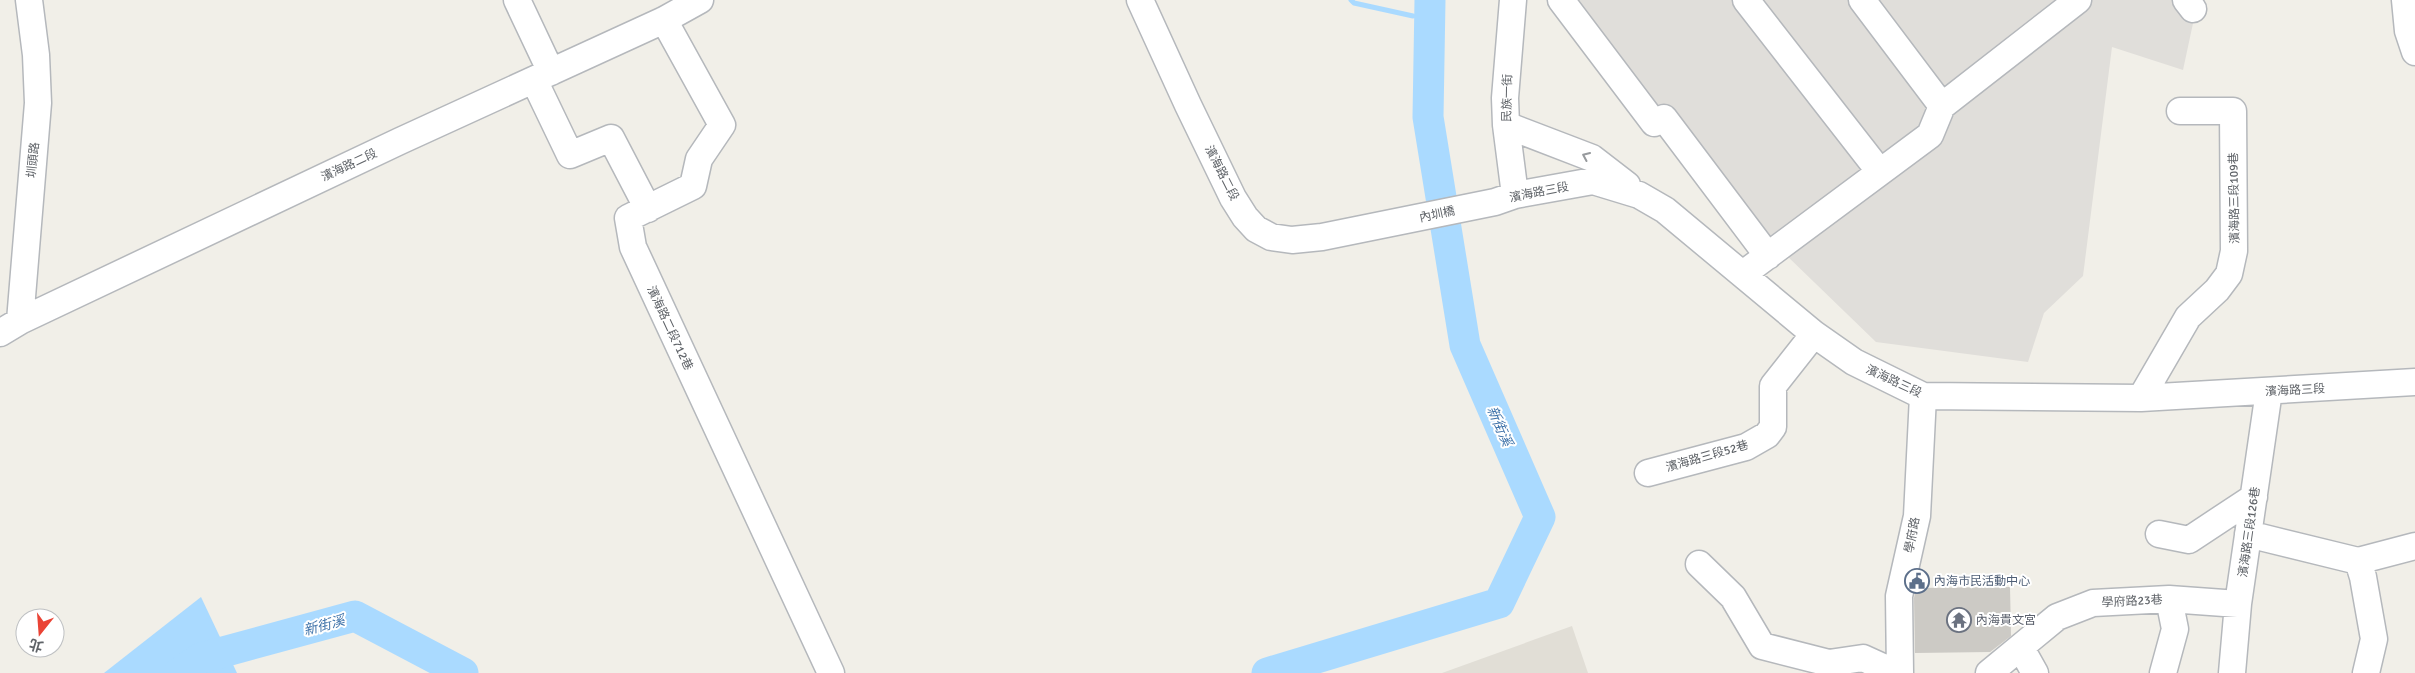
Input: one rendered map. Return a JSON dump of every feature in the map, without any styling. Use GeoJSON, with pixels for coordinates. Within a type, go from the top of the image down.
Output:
{"type":"FeatureCollection","features":[{"type":"Feature","properties":{"kind":"street","name":"圳頭路"},"geometry":{"type":"LineString","coordinates":[[10,327],[38,103],[36,55],[28,0]]}},
{"type":"Feature","properties":{"kind":"street"},"geometry":{"type":"LineString","coordinates":[[518,0],[570,155],[611,138],[648,208]]}},
{"type":"Feature","properties":{"kind":"street","name":"濱海路二段"},"geometry":{"type":"LineString","coordinates":[[10,327],[664,20],[700,0]]}},
{"type":"Feature","properties":{"kind":"street","name":"濱海路二段"},"geometry":{"type":"LineString","coordinates":[[1140,0],[1188,105],[1234,198],[1245,217],[1256,229],[1270,237],[1292,240],[1322,237],[1379,225]]}},
{"type":"Feature","properties":{"kind":"street","name":"民族一街"},"geometry":{"type":"LineString","coordinates":[[1505,198],[1505,98],[1513,0]]}},
{"type":"Feature","properties":{"kind":"street"},"geometry":{"type":"LineString","coordinates":[[1560,0],[1654,123],[1664,118],[1768,256]]}},
{"type":"Feature","properties":{"kind":"street"},"geometry":{"type":"LineString","coordinates":[[1746,0],[1880,172]]}},
{"type":"Feature","properties":{"kind":"street"},"geometry":{"type":"LineString","coordinates":[[1862,0],[1942,106]]}},
{"type":"Feature","properties":{"kind":"street"},"geometry":{"type":"LineString","coordinates":[[1743,274],[1930,135],[1942,106],[2078,0]]}},
{"type":"Feature","properties":{"kind":"street"},"geometry":{"type":"LineString","coordinates":[[2405,0],[2408,31],[2415,52]]}},
{"type":"Feature","properties":{"kind":"street","name":"濱海路二段712巷"},"geometry":{"type":"LineString","coordinates":[[664,20],[722,124],[699,159],[693,186],[628,218],[633,247],[831,673]]}},
{"type":"Feature","properties":{"kind":"street","name":"濱海路三段109巷"},"geometry":{"type":"LineString","coordinates":[[2140,398],[2188,317],[2217,290],[2229,274],[2234,251],[2233,111],[2180,111]]}},
{"type":"Feature","properties":{"kind":"street"},"geometry":{"type":"LineString","coordinates":[[1506,124],[1592,158],[1639,195]]}},
{"type":"Feature","properties":{"kind":"street","name":"濱海路三段"},"geometry":{"type":"LineString","coordinates":[[1505,198],[1593,181],[1639,195],[1664,210],[1814,334],[1854,362],[1923,396],[2140,398],[2415,382]]}},
{"type":"Feature","properties":{"kind":"street","name":"內圳橋"},"geometry":{"type":"LineString","coordinates":[[1379,225],[1505,198]]}},
{"type":"Feature","properties":{"kind":"street","name":"濱海路三段52巷"},"geometry":{"type":"LineString","coordinates":[[1648,473],[1746,447],[1767,435],[1773,427],[1773,386],[1814,334]]}},
{"type":"Feature","properties":{"kind":"street","name":"濱海路三段126巷"},"geometry":{"type":"LineString","coordinates":[[2232,673],[2238,604],[2269,391]]}},
{"type":"Feature","properties":{"kind":"street","name":"學府路"},"geometry":{"type":"LineString","coordinates":[[1898,673],[1899,596],[1917,516],[1923,396]]}},
{"type":"Feature","properties":{"kind":"street"},"geometry":{"type":"LineString","coordinates":[[2159,534],[2188,540],[2254,497]]}},
{"type":"Feature","properties":{"kind":"street"},"geometry":{"type":"LineString","coordinates":[[2248,534],[2358,561],[2415,546]]}},
{"type":"Feature","properties":{"kind":"street"},"geometry":{"type":"LineString","coordinates":[[2358,561],[2363,576],[2374,639],[2366,673]]}},
{"type":"Feature","properties":{"kind":"street"},"geometry":{"type":"LineString","coordinates":[[1699,564],[1733,597],[1762,646],[1829,663],[1863,658],[1898,673]]}},
{"type":"Feature","properties":{"kind":"street"},"geometry":{"type":"LineString","coordinates":[[2163,673],[2175,629],[2169,599]]}},
{"type":"Feature","properties":{"kind":"street","name":"學府路23巷"},"geometry":{"type":"LineString","coordinates":[[1989,673],[2057,617],[2093,603],[2169,599],[2238,604]]}},
{"type":"Feature","properties":{"kind":"street"},"geometry":{"type":"LineString","coordinates":[[2021,648],[2035,673]]}},
{"type":"Feature","properties":{"kind":"shaded area"},"geometry":{"type":"Polygon","coordinates":[[[1565,0],[2198,0],[2183,70],[2112,47],[2083,276],[2044,313],[2028,362],[1876,342],[1723,194],[1565,0]]]}},
{"type":"Feature","properties":{"kind":"shaded area"},"geometry":{"type":"Polygon","coordinates":[[[1572,626],[1588,673],[1442,673],[1572,626]]]}},
{"type":"Feature","properties":{"kind":"water"},"geometry":{"type":"Polygon","coordinates":[[[201,597],[237,673],[104,673],[201,597]]]}},
{"type":"Feature","properties":{"kind":"building","name":"內海貴文宮"},"geometry":{"type":"Polygon","coordinates":[[[2010,587],[2011,636],[1990,652],[1915,653],[1914,598],[1916,588],[2010,587]]]}},
{"type":"Feature","properties":{"kind":"waterway"},"geometry":{"type":"LineString","coordinates":[[1351,0],[1354,3],[1413,16]]}},
{"type":"Feature","properties":{"kind":"waterway","name":"新街溪"},"geometry":{"type":"LineString","coordinates":[[1267,673],[1499,603],[1540,517],[1465,345],[1428,117],[1430,0]]}},
{"type":"Feature","properties":{"kind":"waterway","name":"新街溪"},"geometry":{"type":"LineString","coordinates":[[179,673],[201,658],[355,616],[463,673]]}},
{"type":"Feature","properties":{"kind":"place","name":"內海市民活動中心"},"geometry":{"type":"Point","coordinates":[1917,581]}},
{"type":"Feature","properties":{"kind":"place","name":"內海貴文宮"},"geometry":{"type":"Point","coordinates":[1959,620]}}]}
